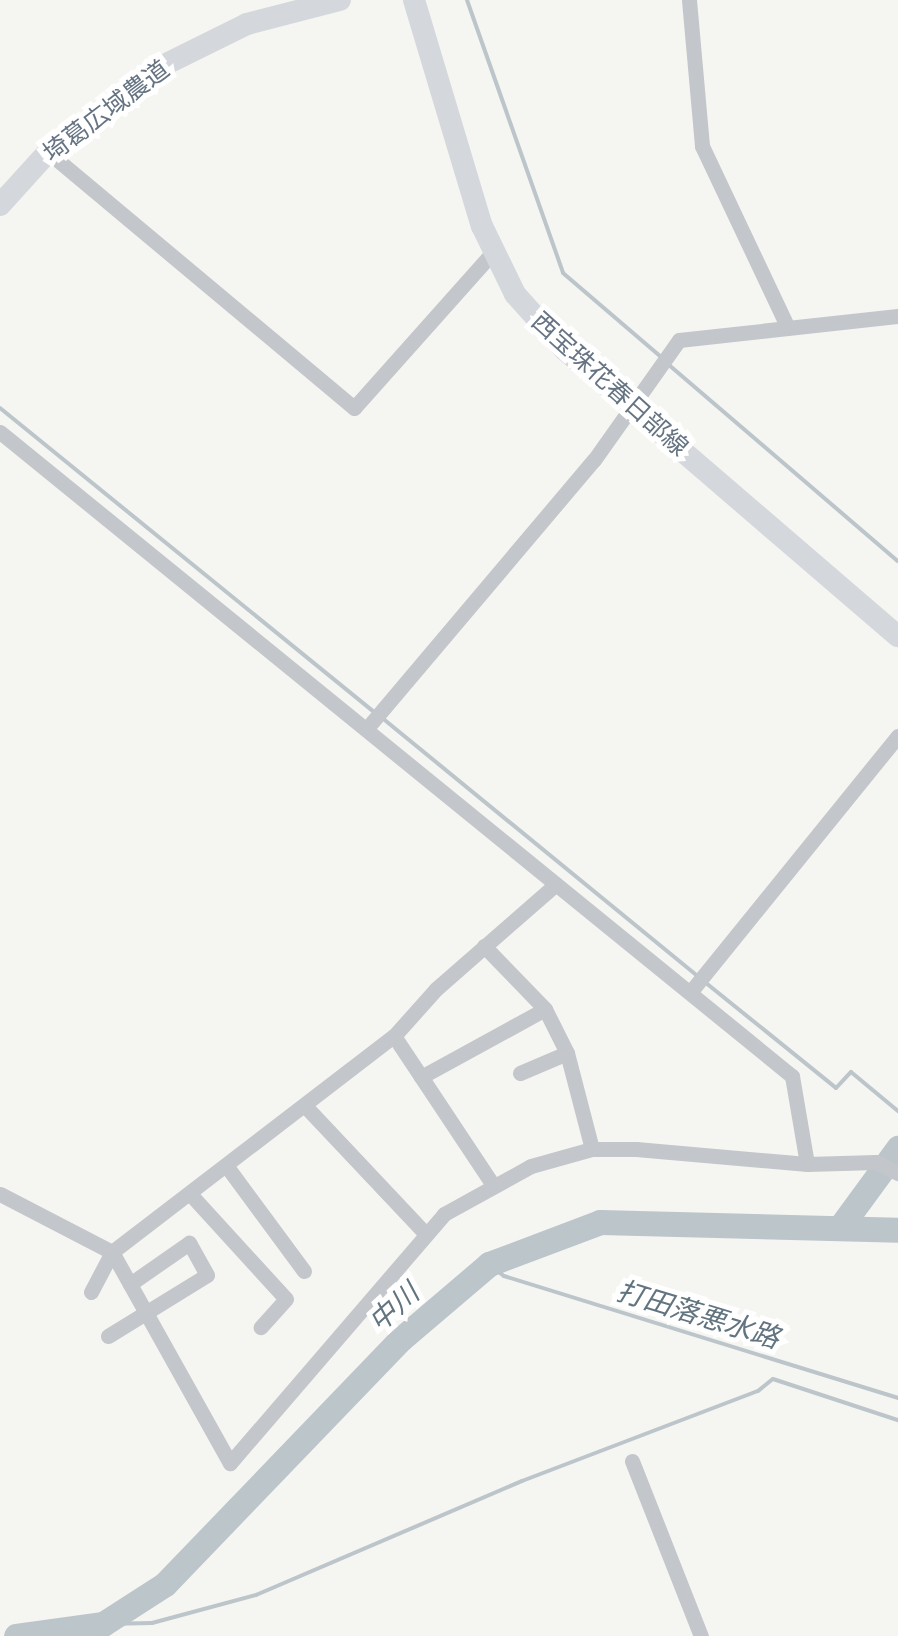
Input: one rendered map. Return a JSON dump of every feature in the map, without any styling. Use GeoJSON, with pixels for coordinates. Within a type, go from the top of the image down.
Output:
{"type":"FeatureCollection","features":[{"type":"Feature","properties":{"kind":"main road","name":"埼葛広域農道"},"geometry":{"type":"LineString","coordinates":[[0,205],[48,152],[158,68],[247,24],[340,0]]}},
{"type":"Feature","properties":{"kind":"main road","name":"西宝珠花春日部線"},"geometry":{"type":"LineString","coordinates":[[414,0],[492,253],[540,326],[898,636]]}},
{"type":"Feature","properties":{"kind":"street"},"geometry":{"type":"LineString","coordinates":[[689,0],[702,146],[788,328]]}},
{"type":"Feature","properties":{"kind":"street"},"geometry":{"type":"LineString","coordinates":[[48,152],[354,408],[492,253]]}},
{"type":"Feature","properties":{"kind":"street"},"geometry":{"type":"LineString","coordinates":[[368,727],[517,555],[680,340],[898,316]]}},
{"type":"Feature","properties":{"kind":"street"},"geometry":{"type":"LineString","coordinates":[[0,432],[692,990],[792,1076],[807,1164]]}},
{"type":"Feature","properties":{"kind":"street"},"geometry":{"type":"LineString","coordinates":[[692,990],[898,736]]}},
{"type":"Feature","properties":{"kind":"street"},"geometry":{"type":"LineString","coordinates":[[91,1292],[112,1252],[307,1108],[394,1036],[484,946],[556,884]]}},
{"type":"Feature","properties":{"kind":"street"},"geometry":{"type":"LineString","coordinates":[[484,946],[546,1008],[566,1053],[592,1149]]}},
{"type":"Feature","properties":{"kind":"street"},"geometry":{"type":"LineString","coordinates":[[422,1077],[546,1008]]}},
{"type":"Feature","properties":{"kind":"street"},"geometry":{"type":"LineString","coordinates":[[394,1036],[493,1184]]}},
{"type":"Feature","properties":{"kind":"street"},"geometry":{"type":"LineString","coordinates":[[520,1073],[566,1053]]}},
{"type":"Feature","properties":{"kind":"street"},"geometry":{"type":"LineString","coordinates":[[307,1108],[425,1233]]}},
{"type":"Feature","properties":{"kind":"street"},"geometry":{"type":"LineString","coordinates":[[0,1194],[112,1252],[230,1463],[425,1233],[493,1184],[560,1154],[592,1149],[807,1164],[876,1162],[898,1174]]}},
{"type":"Feature","properties":{"kind":"street"},"geometry":{"type":"LineString","coordinates":[[228,1168],[304,1271]]}},
{"type":"Feature","properties":{"kind":"street"},"geometry":{"type":"LineString","coordinates":[[192,1196],[286,1300],[260,1327]]}},
{"type":"Feature","properties":{"kind":"street"},"geometry":{"type":"LineString","coordinates":[[108,1336],[148,1316],[207,1275],[189,1244],[130,1284]]}},
{"type":"Feature","properties":{"kind":"street"},"geometry":{"type":"LineString","coordinates":[[632,1461],[701,1636]]}},
{"type":"Feature","properties":{"kind":"waterway"},"geometry":{"type":"LineString","coordinates":[[467,0],[563,273],[662,358]]}},
{"type":"Feature","properties":{"kind":"waterway"},"geometry":{"type":"LineString","coordinates":[[669,365],[898,561]]}},
{"type":"Feature","properties":{"kind":"waterway"},"geometry":{"type":"LineString","coordinates":[[0,408],[373,711]]}},
{"type":"Feature","properties":{"kind":"waterway"},"geometry":{"type":"LineString","coordinates":[[381,717],[699,977]]}},
{"type":"Feature","properties":{"kind":"waterway"},"geometry":{"type":"LineString","coordinates":[[706,983],[836,1088],[851,1072],[898,1111]]}},
{"type":"Feature","properties":{"kind":"waterway"},"geometry":{"type":"LineString","coordinates":[[841,1226],[898,1148]]}},
{"type":"Feature","properties":{"kind":"waterway","name":"中川"},"geometry":{"type":"LineString","coordinates":[[16,1636],[103,1624],[165,1584],[401,1339],[489,1264],[600,1222],[898,1230]]}},
{"type":"Feature","properties":{"kind":"waterway","name":"打田落悪水路"},"geometry":{"type":"LineString","coordinates":[[489,1264],[504,1276],[898,1398]]}},
{"type":"Feature","properties":{"kind":"waterway"},"geometry":{"type":"LineString","coordinates":[[103,1624],[152,1623],[256,1595],[522,1481],[758,1391],[773,1379],[898,1420]]}}]}
